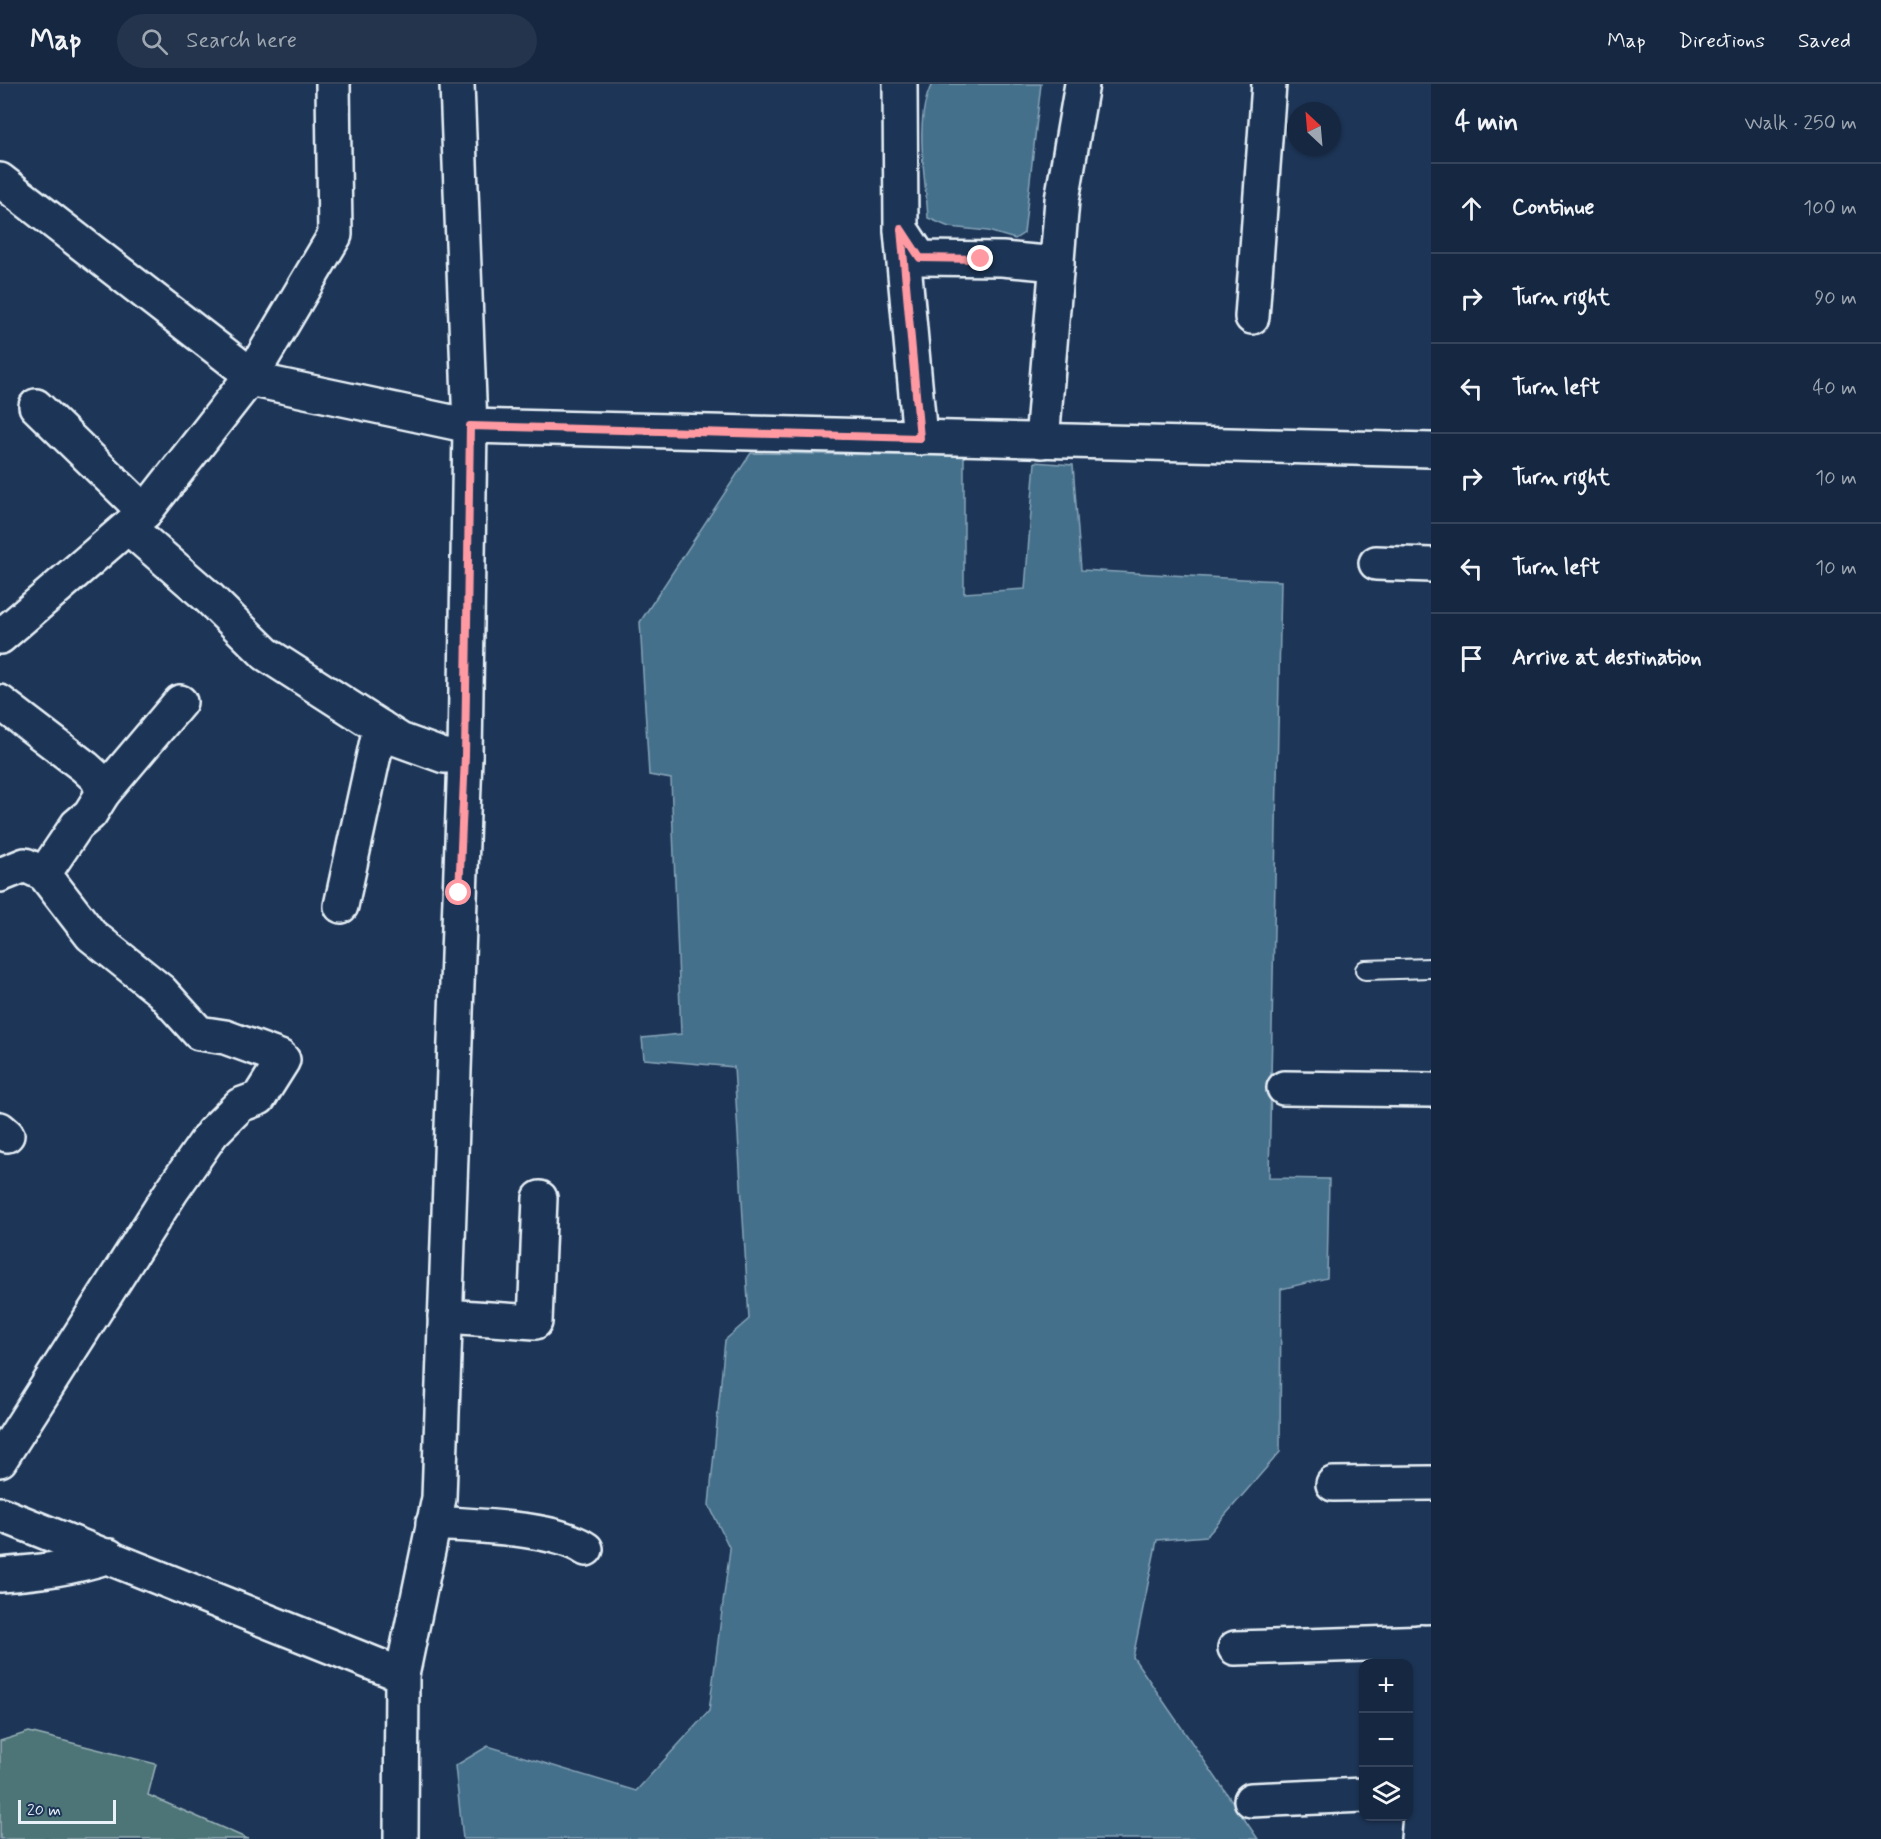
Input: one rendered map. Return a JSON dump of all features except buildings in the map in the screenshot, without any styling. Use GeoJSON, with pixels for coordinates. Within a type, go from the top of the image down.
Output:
{"type":"FeatureCollection","features":[{"type":"Feature","properties":{"kind":"street"},"geometry":{"type":"LineString","coordinates":[[0,637],[137,520],[252,375],[335,235],[333,84]]}},
{"type":"Feature","properties":{"kind":"street"},"geometry":{"type":"LineString","coordinates":[[401,1839],[402,1675],[439,1498],[465,756],[470,426],[457,84]]}},
{"type":"Feature","properties":{"kind":"street"},"geometry":{"type":"LineString","coordinates":[[900,84],[901,229],[920,438]]}},
{"type":"Feature","properties":{"kind":"street"},"geometry":{"type":"LineString","coordinates":[[1042,441],[1062,200],[1082,84]]}},
{"type":"Feature","properties":{"kind":"street"},"geometry":{"type":"LineString","coordinates":[[1252,316],[1269,84]]}},
{"type":"Feature","properties":{"kind":"street"},"geometry":{"type":"LineString","coordinates":[[4,192],[259,381],[470,426],[1431,450]]}},
{"type":"Feature","properties":{"kind":"street"},"geometry":{"type":"LineString","coordinates":[[901,229],[920,258],[1002,259],[1057,264]]}},
{"type":"Feature","properties":{"kind":"street"},"geometry":{"type":"LineString","coordinates":[[36,406],[208,597],[266,654],[400,740],[444,756],[465,756]]}},
{"type":"Feature","properties":{"kind":"street"},"geometry":{"type":"LineString","coordinates":[[1376,563],[1431,565]]}},
{"type":"Feature","properties":{"kind":"street"},"geometry":{"type":"LineString","coordinates":[[0,702],[85,767],[97,778],[103,793]]}},
{"type":"Feature","properties":{"kind":"street"},"geometry":{"type":"LineString","coordinates":[[44,874],[77,825],[90,814],[103,793],[180,702]]}},
{"type":"Feature","properties":{"kind":"street"},"geometry":{"type":"LineString","coordinates":[[341,906],[380,728]]}},
{"type":"Feature","properties":{"kind":"street"},"geometry":{"type":"LineString","coordinates":[[0,875],[26,866],[44,874],[91,935],[161,991],[199,1033],[235,1040],[283,1060],[263,1093],[227,1116],[191,1163],[0,1460]]}},
{"type":"Feature","properties":{"kind":"street"},"geometry":{"type":"LineString","coordinates":[[1284,1088],[1431,1090]]}},
{"type":"Feature","properties":{"kind":"street"},"geometry":{"type":"LineString","coordinates":[[445,1316],[535,1322],[540,1198]]}},
{"type":"Feature","properties":{"kind":"street"},"geometry":{"type":"LineString","coordinates":[[1333,1484],[1431,1483]]}},
{"type":"Feature","properties":{"kind":"street"},"geometry":{"type":"LineString","coordinates":[[0,1514],[402,1675]]}},
{"type":"Feature","properties":{"kind":"street"},"geometry":{"type":"LineString","coordinates":[[434,1523],[508,1529],[577,1542],[586,1549]]}},
{"type":"Feature","properties":{"kind":"street"},"geometry":{"type":"LineString","coordinates":[[0,1575],[48,1571],[109,1556]]}},
{"type":"Feature","properties":{"kind":"street"},"geometry":{"type":"LineString","coordinates":[[1234,1648],[1426,1642],[1415,1793],[1418,1839]]}},
{"type":"Feature","properties":{"kind":"street"},"geometry":{"type":"LineString","coordinates":[[1251,1800],[1359,1795]]}},
{"type":"Feature","properties":{"kind":"lane"},"geometry":{"type":"LineString","coordinates":[[1365,970],[1431,968]]}},
{"type":"Feature","properties":{"kind":"green space"},"geometry":{"type":"Polygon","coordinates":[[[29,1732],[156,1764],[148,1795],[248,1839],[0,1839],[0,1741],[29,1732]]]}},
{"type":"Feature","properties":{"kind":"water"},"geometry":{"type":"Polygon","coordinates":[[[932,84],[1041,84],[1024,233],[1015,239],[988,231],[949,227],[928,218],[922,132],[926,98],[932,84]]]}},
{"type":"Feature","properties":{"kind":"water"},"geometry":{"type":"Polygon","coordinates":[[[751,453],[964,456],[964,593],[1025,589],[1035,462],[1073,465],[1081,570],[1281,581],[1269,1178],[1329,1179],[1327,1278],[1281,1289],[1280,1452],[1207,1536],[1157,1540],[1133,1657],[1258,1839],[463,1839],[455,1766],[488,1746],[636,1791],[709,1711],[730,1549],[709,1505],[725,1340],[749,1319],[734,1067],[644,1059],[642,1038],[681,1034],[671,779],[649,775],[640,622],[751,453]]]}},
{"type":"Feature","properties":{"kind":"route"},"geometry":{"type":"LineString","coordinates":[[459,893],[465,756],[470,426],[920,438],[901,229],[920,258],[981,259]]}}]}
